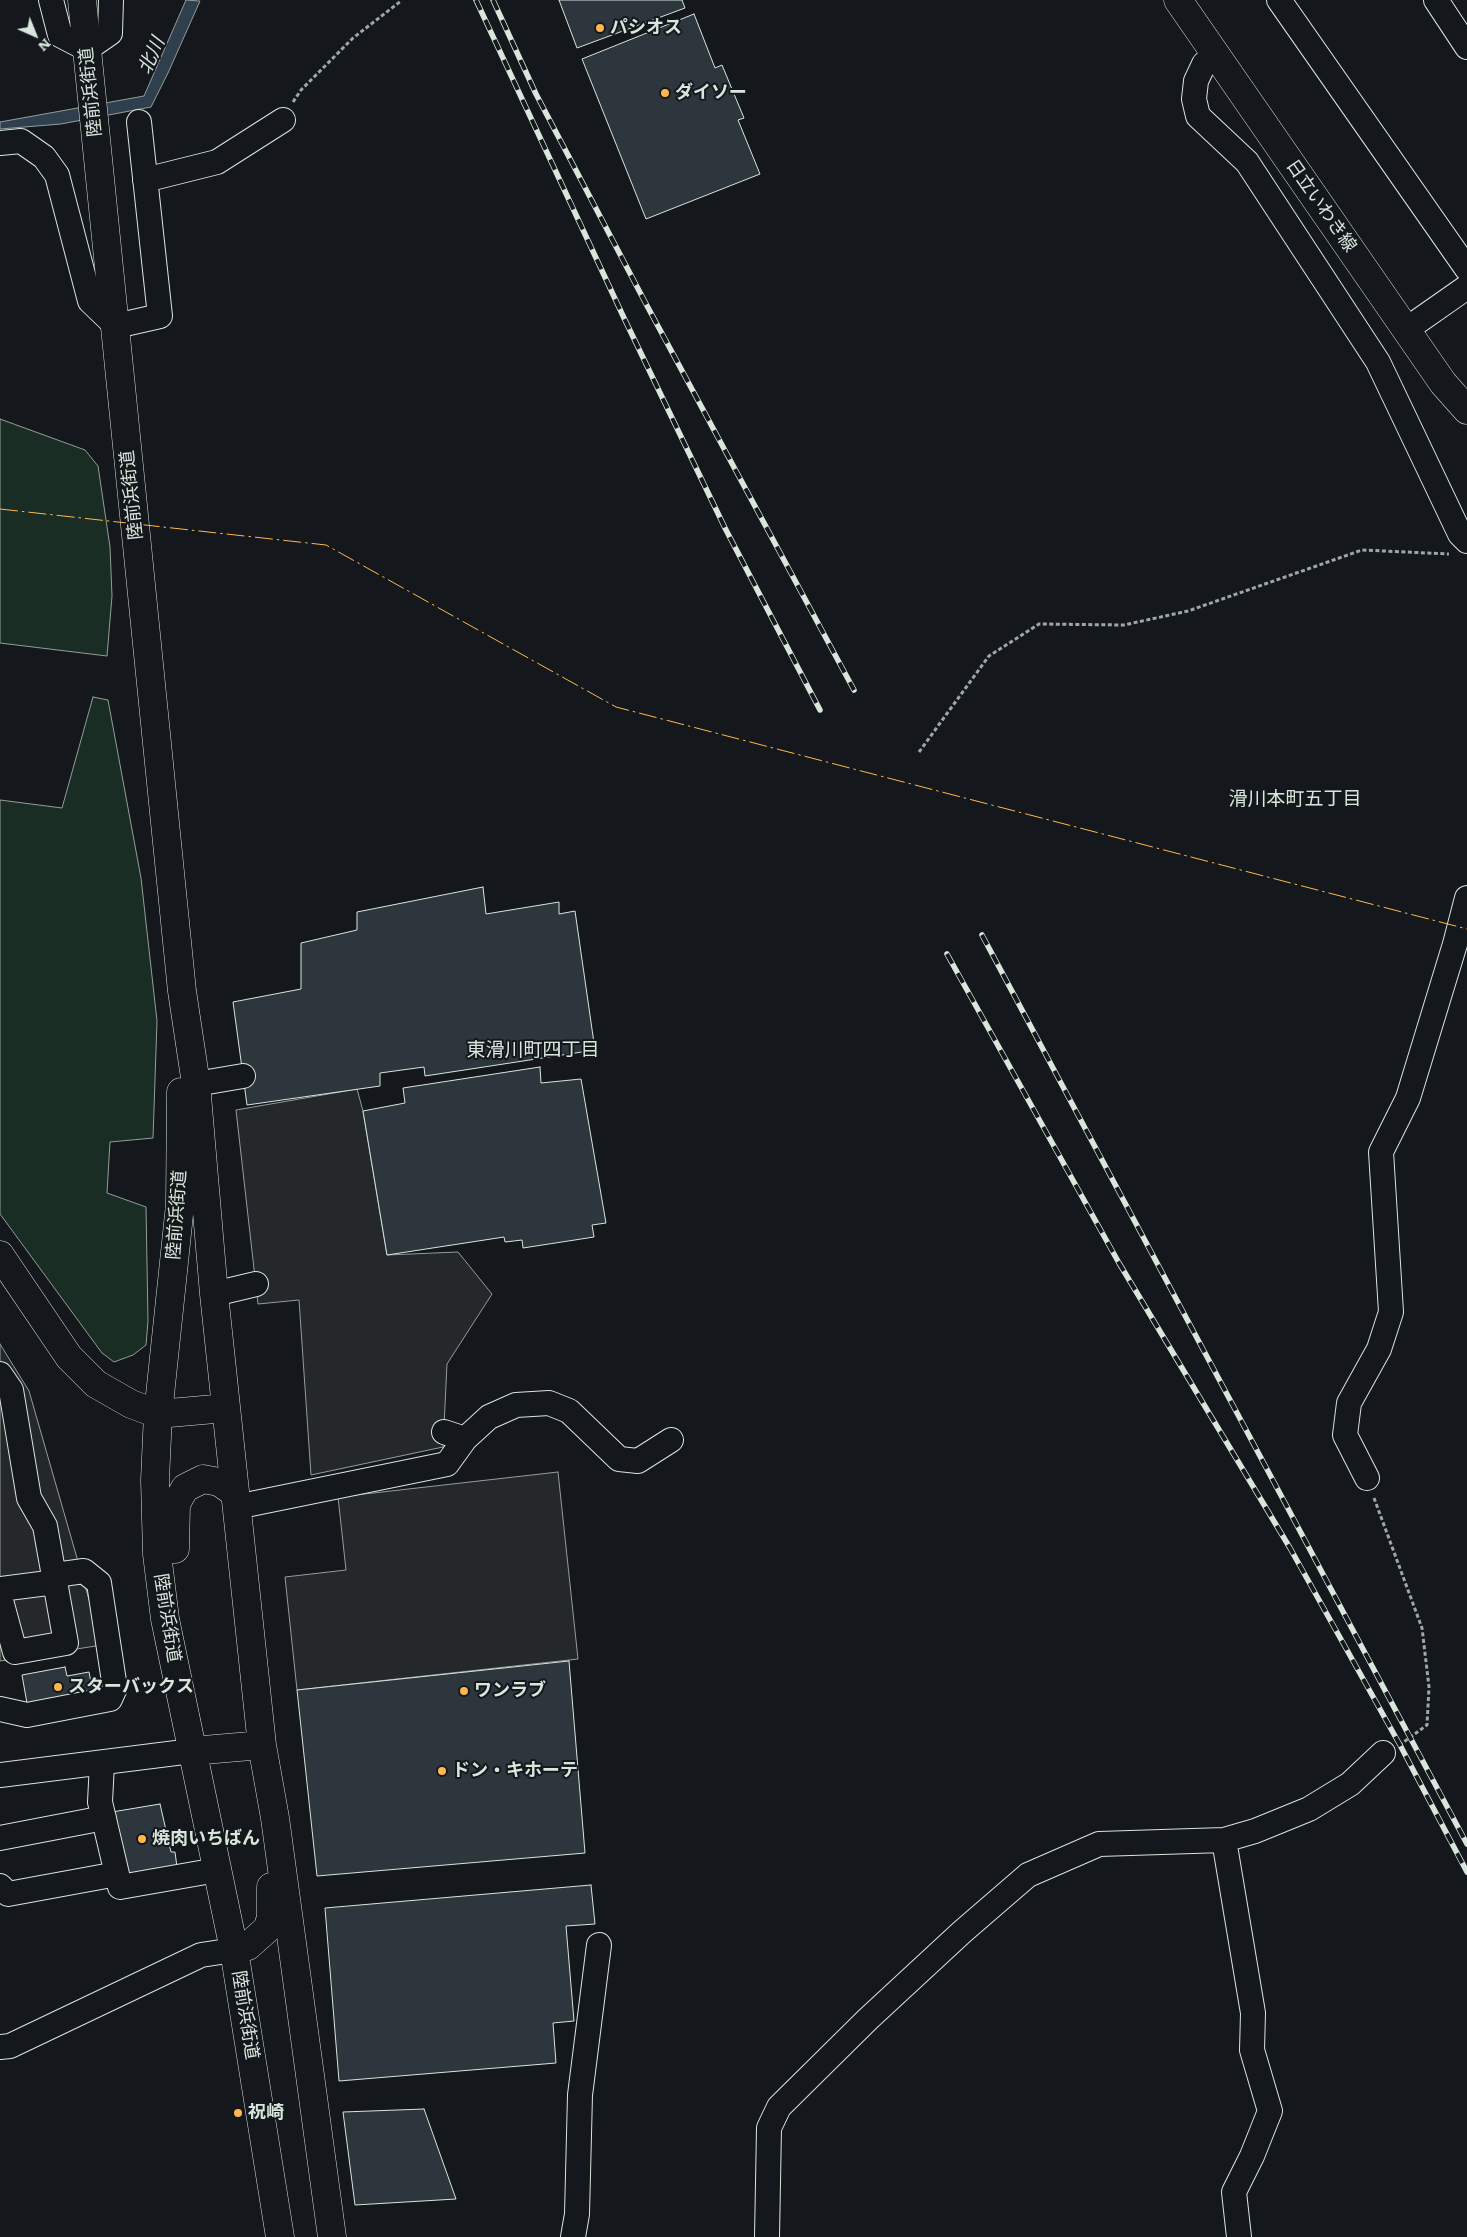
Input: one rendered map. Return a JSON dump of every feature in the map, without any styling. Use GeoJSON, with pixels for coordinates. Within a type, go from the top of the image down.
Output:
{"type":"FeatureCollection","features":[{"type":"Feature","properties":{"kind":"main road","name":"陸前浜街道"},"geometry":{"type":"LineString","coordinates":[[82,0],[182,991],[196,1084],[214,1294],[262,1745],[275,1818],[332,2237]]}},
{"type":"Feature","properties":{"kind":"main road","name":"日立いわき線"},"geometry":{"type":"LineString","coordinates":[[1178,0],[1443,383],[1467,410]]}},
{"type":"Feature","properties":{"kind":"main road","name":"陸前浜街道"},"geometry":{"type":"LineString","coordinates":[[182,991],[180,1205],[158,1414],[155,1480],[157,1554],[165,1619],[234,1950],[280,2237]]}},
{"type":"Feature","properties":{"kind":"main road"},"geometry":{"type":"LineString","coordinates":[[0,1255],[69,1357],[96,1384],[110,1393],[158,1414],[226,1408]]}},
{"type":"Feature","properties":{"kind":"main road"},"geometry":{"type":"LineString","coordinates":[[165,1619],[176,1581],[174,1524],[176,1504],[185,1488],[203,1478],[218,1482],[235,1500]]}},
{"type":"Feature","properties":{"kind":"main road"},"geometry":{"type":"LineString","coordinates":[[192,1751],[262,1745]]}},
{"type":"Feature","properties":{"kind":"main road"},"geometry":{"type":"LineString","coordinates":[[234,1950],[248,1946],[268,1929],[271,1918],[272,1897],[266,1839],[275,1818]]}},
{"type":"Feature","properties":{"kind":"street"},"geometry":{"type":"LineString","coordinates":[[51,0],[60,35],[87,49],[110,33],[111,0]]}},
{"type":"Feature","properties":{"kind":"street"},"geometry":{"type":"LineString","coordinates":[[1279,0],[1467,268]]}},
{"type":"Feature","properties":{"kind":"street"},"geometry":{"type":"LineString","coordinates":[[1436,0],[1467,46]]}},
{"type":"Feature","properties":{"kind":"street"},"geometry":{"type":"LineString","coordinates":[[1215,54],[1204,64],[1196,81],[1194,99],[1198,116],[1247,162],[1378,362],[1460,534],[1462,548]]}},
{"type":"Feature","properties":{"kind":"street"},"geometry":{"type":"LineString","coordinates":[[145,180],[217,162],[283,120]]}},
{"type":"Feature","properties":{"kind":"street"},"geometry":{"type":"LineString","coordinates":[[0,143],[21,141],[44,157],[57,175],[90,301],[116,326],[160,316],[139,122]]}},
{"type":"Feature","properties":{"kind":"street"},"geometry":{"type":"LineString","coordinates":[[1407,329],[1467,287]]}},
{"type":"Feature","properties":{"kind":"street"},"geometry":{"type":"LineString","coordinates":[[1367,1478],[1345,1435],[1349,1403],[1379,1349],[1390,1312],[1381,1152],[1408,1098],[1455,944],[1467,898]]}},
{"type":"Feature","properties":{"kind":"street"},"geometry":{"type":"LineString","coordinates":[[196,1084],[243,1076]]}},
{"type":"Feature","properties":{"kind":"street"},"geometry":{"type":"LineString","coordinates":[[214,1294],[256,1284]]}},
{"type":"Feature","properties":{"kind":"street"},"geometry":{"type":"LineString","coordinates":[[0,1374],[11,1390],[29,1498],[45,1526],[66,1643],[15,1652],[0,1597]]}},
{"type":"Feature","properties":{"kind":"street"},"geometry":{"type":"LineString","coordinates":[[235,1500],[447,1464],[454,1436],[516,1405],[549,1403],[569,1411],[619,1459],[638,1461],[671,1440]]}},
{"type":"Feature","properties":{"kind":"street"},"geometry":{"type":"LineString","coordinates":[[0,1589],[55,1579],[84,1571],[99,1583],[115,1688],[110,1699],[27,1714],[0,1710]]}},
{"type":"Feature","properties":{"kind":"street"},"geometry":{"type":"LineString","coordinates":[[0,1775],[192,1751]]}},
{"type":"Feature","properties":{"kind":"street"},"geometry":{"type":"LineString","coordinates":[[766,2237],[769,2128],[778,2108],[868,2019],[962,1932],[1028,1875],[1099,1844],[1224,1840],[1255,1831],[1309,1809],[1350,1784],[1383,1753]]}},
{"type":"Feature","properties":{"kind":"street"},"geometry":{"type":"LineString","coordinates":[[102,1762],[100,1802],[120,1887],[217,1870]]}},
{"type":"Feature","properties":{"kind":"street"},"geometry":{"type":"LineString","coordinates":[[0,1838],[104,1818]]}},
{"type":"Feature","properties":{"kind":"street"},"geometry":{"type":"LineString","coordinates":[[1224,1840],[1253,2013],[1252,2050],[1270,2112],[1252,2156],[1234,2192],[1239,2237]]}},
{"type":"Feature","properties":{"kind":"street"},"geometry":{"type":"LineString","coordinates":[[0,1886],[8,1894],[117,1874]]}},
{"type":"Feature","properties":{"kind":"street"},"geometry":{"type":"LineString","coordinates":[[573,2237],[577,2214],[580,2095],[599,1945]]}},
{"type":"Feature","properties":{"kind":"street"},"geometry":{"type":"LineString","coordinates":[[0,2047],[10,2046],[201,1955],[234,1950]]}},
{"type":"Feature","properties":{"kind":"path"},"geometry":{"type":"LineString","coordinates":[[283,120],[300,90],[353,38],[401,2]]}},
{"type":"Feature","properties":{"kind":"path"},"geometry":{"type":"LineString","coordinates":[[919,752],[989,656],[1039,624],[1124,625],[1188,611],[1362,550],[1462,548]]}},
{"type":"Feature","properties":{"kind":"path"},"geometry":{"type":"LineString","coordinates":[[1367,1478],[1422,1628],[1429,1687],[1427,1725],[1412,1738],[1383,1753]]}},
{"type":"Feature","properties":{"kind":"green space"},"geometry":{"type":"Polygon","coordinates":[[[0,419],[85,450],[98,466],[110,547],[112,596],[107,656],[0,643],[0,419]]]}},
{"type":"Feature","properties":{"kind":"green space"},"geometry":{"type":"Polygon","coordinates":[[[93,697],[108,700],[141,878],[157,1021],[153,1138],[110,1142],[107,1193],[146,1207],[148,1321],[146,1345],[133,1355],[114,1362],[102,1353],[0,1214],[0,800],[62,808],[93,697]]]}},
{"type":"Feature","properties":{"kind":"shaded area"},"geometry":{"type":"Polygon","coordinates":[[[357,1089],[363,1111],[387,1255],[458,1252],[492,1294],[447,1364],[443,1447],[311,1475],[299,1300],[258,1304],[236,1110],[357,1089]]]}},
{"type":"Feature","properties":{"kind":"shaded area"},"geometry":{"type":"Polygon","coordinates":[[[0,1344],[29,1391],[102,1645],[0,1661],[0,1344]]]}},
{"type":"Feature","properties":{"kind":"shaded area"},"geometry":{"type":"Polygon","coordinates":[[[558,1472],[578,1659],[297,1690],[285,1577],[346,1570],[338,1497],[558,1472]]]}},
{"type":"Feature","properties":{"kind":"water"},"geometry":{"type":"Polygon","coordinates":[[[186,0],[200,1],[151,107],[61,124],[0,129],[0,122],[144,96],[186,0]]]}},
{"type":"Feature","properties":{"kind":"building","name":"パシオス"},"geometry":{"type":"Polygon","coordinates":[[[559,0],[682,0],[685,8],[577,48],[559,0]]]}},
{"type":"Feature","properties":{"kind":"building","name":"ダイソー"},"geometry":{"type":"Polygon","coordinates":[[[694,14],[715,68],[722,65],[744,118],[738,120],[760,174],[646,219],[582,59],[694,14]]]}},
{"type":"Feature","properties":{"kind":"building"},"geometry":{"type":"Polygon","coordinates":[[[483,887],[486,914],[559,902],[559,914],[575,911],[595,1050],[425,1076],[424,1067],[380,1073],[380,1086],[247,1105],[233,1002],[301,989],[301,943],[357,930],[357,912],[483,887]]]}},
{"type":"Feature","properties":{"kind":"building"},"geometry":{"type":"Polygon","coordinates":[[[540,1067],[541,1083],[581,1079],[606,1223],[592,1225],[594,1237],[523,1248],[522,1240],[505,1242],[504,1237],[387,1255],[363,1111],[405,1103],[403,1088],[540,1067]]]}},
{"type":"Feature","properties":{"kind":"building","name":"ドン・キホーテ"},"geometry":{"type":"Polygon","coordinates":[[[569,1661],[585,1853],[317,1876],[297,1690],[569,1661]]]}},
{"type":"Feature","properties":{"kind":"building","name":"スターバックス"},"geometry":{"type":"Polygon","coordinates":[[[65,1667],[67,1676],[89,1672],[94,1698],[28,1709],[22,1675],[65,1667]]]}},
{"type":"Feature","properties":{"kind":"building","name":"焼肉いちばん"},"geometry":{"type":"Polygon","coordinates":[[[160,1804],[171,1852],[175,1852],[177,1867],[122,1877],[106,1813],[160,1804]]]}},
{"type":"Feature","properties":{"kind":"building"},"geometry":{"type":"Polygon","coordinates":[[[591,1885],[595,1924],[566,1926],[574,2021],[553,2023],[556,2063],[339,2081],[325,1908],[591,1885]]]}},
{"type":"Feature","properties":{"kind":"building"},"geometry":{"type":"Polygon","coordinates":[[[424,2109],[456,2199],[355,2205],[343,2112],[424,2109]]]}},
{"type":"Feature","properties":{"kind":"railway"},"geometry":{"type":"LineString","coordinates":[[476,0],[624,318],[725,528],[820,710]]}},
{"type":"Feature","properties":{"kind":"railway"},"geometry":{"type":"LineString","coordinates":[[493,0],[536,94],[645,302],[854,690]]}},
{"type":"Feature","properties":{"kind":"railway"},"geometry":{"type":"LineString","coordinates":[[982,935],[1467,1844]]}},
{"type":"Feature","properties":{"kind":"railway"},"geometry":{"type":"LineString","coordinates":[[947,954],[1119,1263],[1290,1548],[1400,1745],[1467,1872]]}},
{"type":"Feature","properties":{"kind":"power"},"geometry":{"type":"LineString","coordinates":[[0,509],[326,545],[616,707],[1467,929]]}},
{"type":"Feature","properties":{"kind":"place","name":"パシオス"},"geometry":{"type":"Point","coordinates":[600,28]}},
{"type":"Feature","properties":{"kind":"place","name":"ダイソー"},"geometry":{"type":"Point","coordinates":[665,93]}},
{"type":"Feature","properties":{"kind":"place","name":"スターバックス"},"geometry":{"type":"Point","coordinates":[58,1687]}},
{"type":"Feature","properties":{"kind":"place","name":"ワンラブ"},"geometry":{"type":"Point","coordinates":[464,1691]}},
{"type":"Feature","properties":{"kind":"place","name":"ドン・キホーテ"},"geometry":{"type":"Point","coordinates":[442,1771]}},
{"type":"Feature","properties":{"kind":"place","name":"焼肉いちばん"},"geometry":{"type":"Point","coordinates":[142,1839]}},
{"type":"Feature","properties":{"kind":"place","name":"祝崎"},"geometry":{"type":"Point","coordinates":[238,2113]}},
{"type":"Feature","properties":{"kind":"district","name":"滑川本町五丁目"},"geometry":{"type":"Point","coordinates":[1295,799]}},
{"type":"Feature","properties":{"kind":"district","name":"東滑川町四丁目"},"geometry":{"type":"Point","coordinates":[533,1050]}},
{"type":"Feature","properties":{"kind":"water label","name":"北川"},"geometry":{"type":"Point","coordinates":[152,56]}}]}
